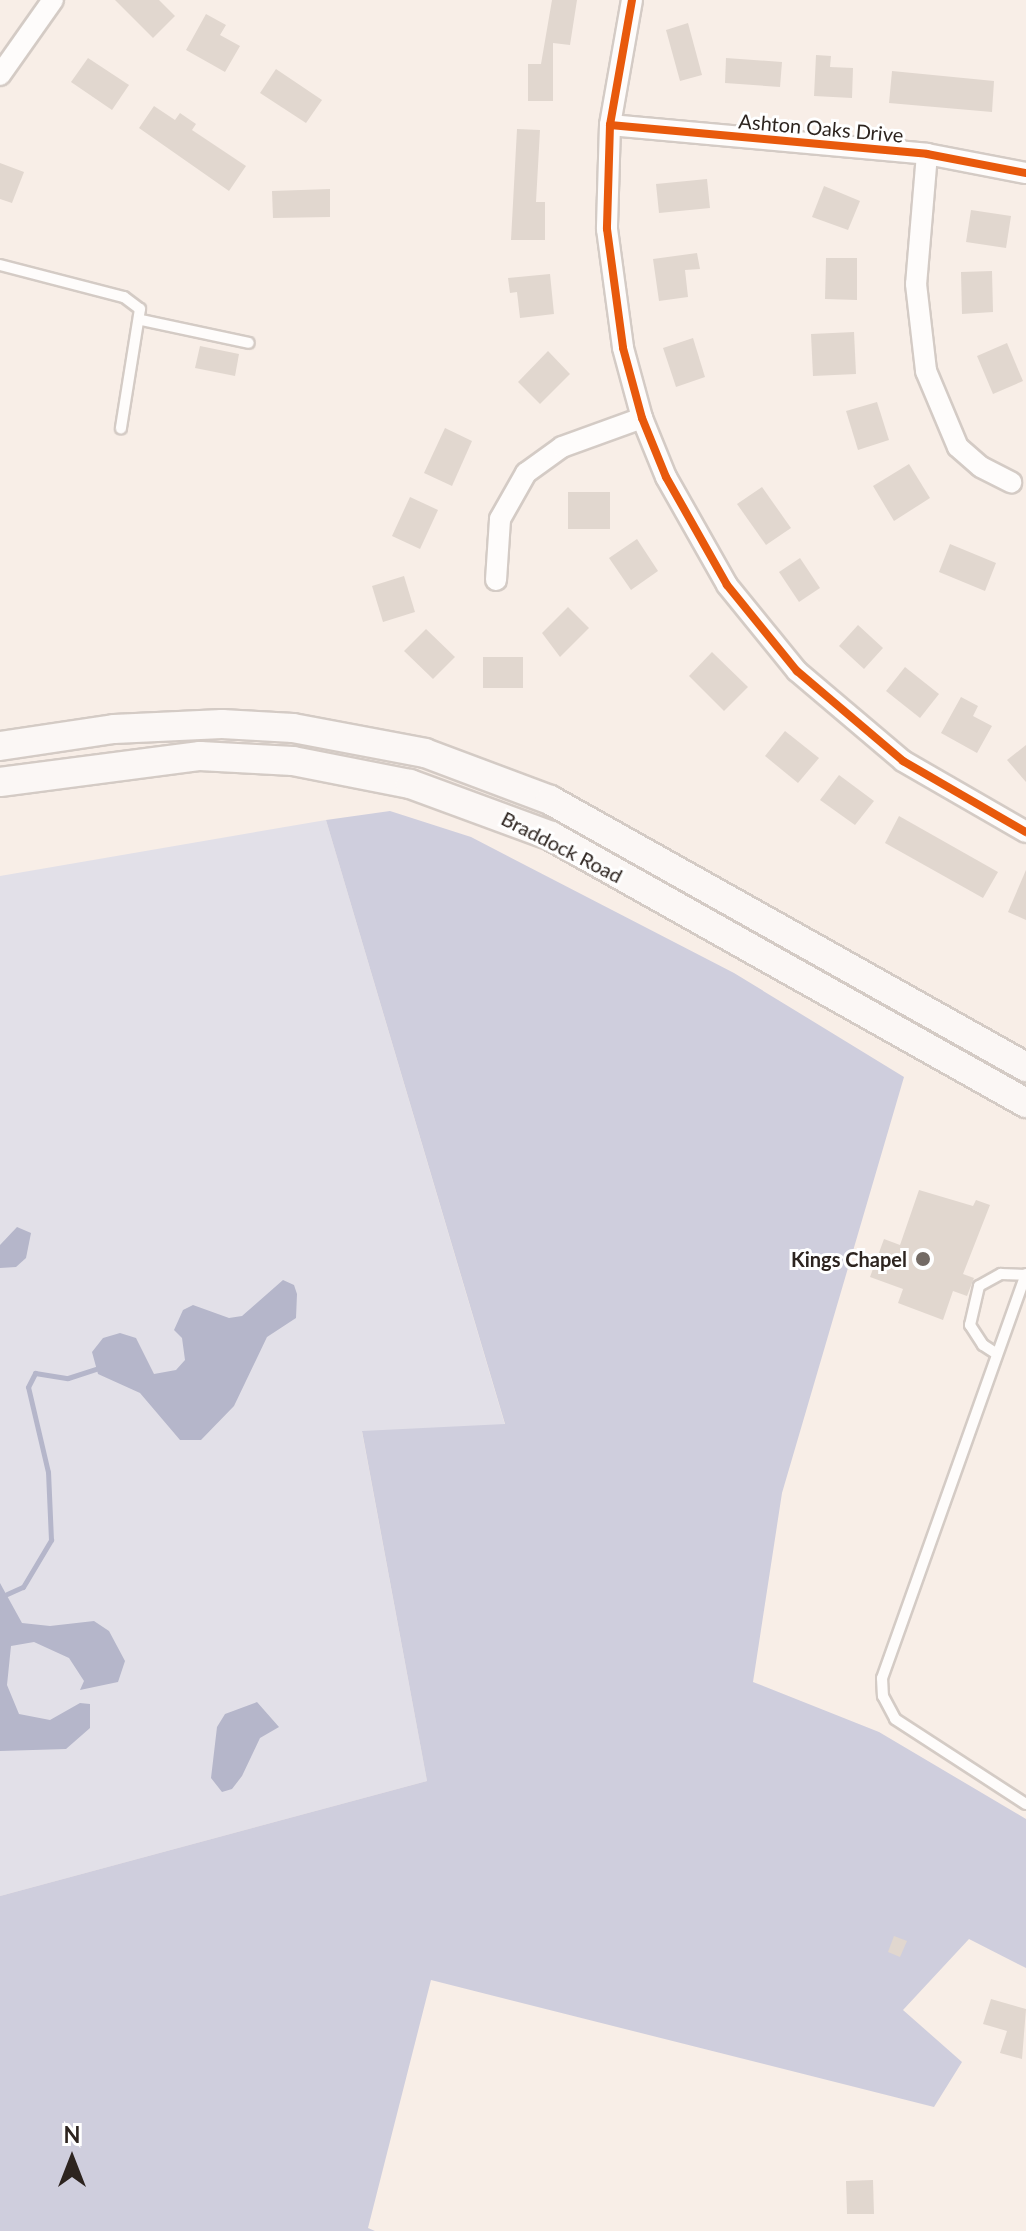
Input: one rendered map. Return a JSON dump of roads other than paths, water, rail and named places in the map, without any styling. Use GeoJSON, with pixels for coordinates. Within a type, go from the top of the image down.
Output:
{"type":"FeatureCollection","features":[{"type":"Feature","properties":{"kind":"main road","name":"Braddock Road"},"geometry":{"type":"LineString","coordinates":[[0,746],[114,729],[222,724],[293,728],[425,753],[550,800],[1026,1067]]}},
{"type":"Feature","properties":{"kind":"main road","name":"Braddock Road"},"geometry":{"type":"LineString","coordinates":[[0,782],[200,756],[293,761],[410,784],[551,836],[1026,1103]]}},
{"type":"Feature","properties":{"kind":"street"},"geometry":{"type":"LineString","coordinates":[[0,75],[53,0]]}},
{"type":"Feature","properties":{"kind":"street"},"geometry":{"type":"LineString","coordinates":[[632,0],[610,125],[610,266],[623,348],[642,418],[706,553],[749,616],[797,671],[903,761],[1026,832]]}},
{"type":"Feature","properties":{"kind":"street","name":"Ashton Oaks Drive"},"geometry":{"type":"LineString","coordinates":[[610,125],[927,154],[1026,173]]}},
{"type":"Feature","properties":{"kind":"street"},"geometry":{"type":"LineString","coordinates":[[927,154],[916,284],[926,371],[958,447],[981,467],[1011,482]]}},
{"type":"Feature","properties":{"kind":"street"},"geometry":{"type":"LineString","coordinates":[[496,580],[500,519],[526,473],[562,447],[642,418]]}},
{"type":"Feature","properties":{"kind":"lane"},"geometry":{"type":"LineString","coordinates":[[0,265],[124,297],[140,309],[141,320],[121,428]]}},
{"type":"Feature","properties":{"kind":"lane"},"geometry":{"type":"LineString","coordinates":[[141,320],[249,343]]}},
{"type":"Feature","properties":{"kind":"lane"},"geometry":{"type":"LineString","coordinates":[[997,1354],[983,1345],[970,1325],[979,1286],[1001,1274],[1026,1275],[882,1687],[895,1719],[1026,1804]]}},
{"type":"Feature","properties":{"kind":"water"},"geometry":{"type":"Polygon","coordinates":[[[17,1227],[31,1233],[26,1258],[16,1267],[0,1268],[0,1245],[17,1227]]]}},
{"type":"Feature","properties":{"kind":"water"},"geometry":{"type":"Polygon","coordinates":[[[283,1280],[294,1285],[297,1294],[296,1318],[267,1337],[234,1406],[201,1440],[180,1440],[140,1393],[98,1374],[92,1352],[103,1338],[120,1333],[136,1338],[154,1374],[176,1370],[185,1360],[182,1338],[174,1330],[183,1310],[193,1305],[229,1318],[242,1316],[283,1280]]]}},
{"type":"Feature","properties":{"kind":"water"},"geometry":{"type":"Polygon","coordinates":[[[0,1583],[22,1623],[50,1626],[94,1621],[109,1631],[125,1661],[118,1682],[80,1690],[84,1681],[69,1658],[34,1642],[11,1646],[7,1685],[19,1714],[50,1720],[80,1703],[90,1704],[90,1728],[66,1749],[0,1751],[0,1583]]]}},
{"type":"Feature","properties":{"kind":"water"},"geometry":{"type":"Polygon","coordinates":[[[257,1702],[279,1727],[260,1738],[242,1776],[232,1789],[222,1792],[211,1778],[217,1727],[225,1714],[257,1702]]]}},
{"type":"Feature","properties":{"kind":"waterway"},"geometry":{"type":"LineString","coordinates":[[7,1594],[23,1587],[51,1540],[48,1472],[28,1387],[35,1373],[68,1378],[98,1368]]}},
{"type":"Feature","properties":{"kind":"place","name":"Kings Chapel"},"geometry":{"type":"Point","coordinates":[923,1259]}}]}
